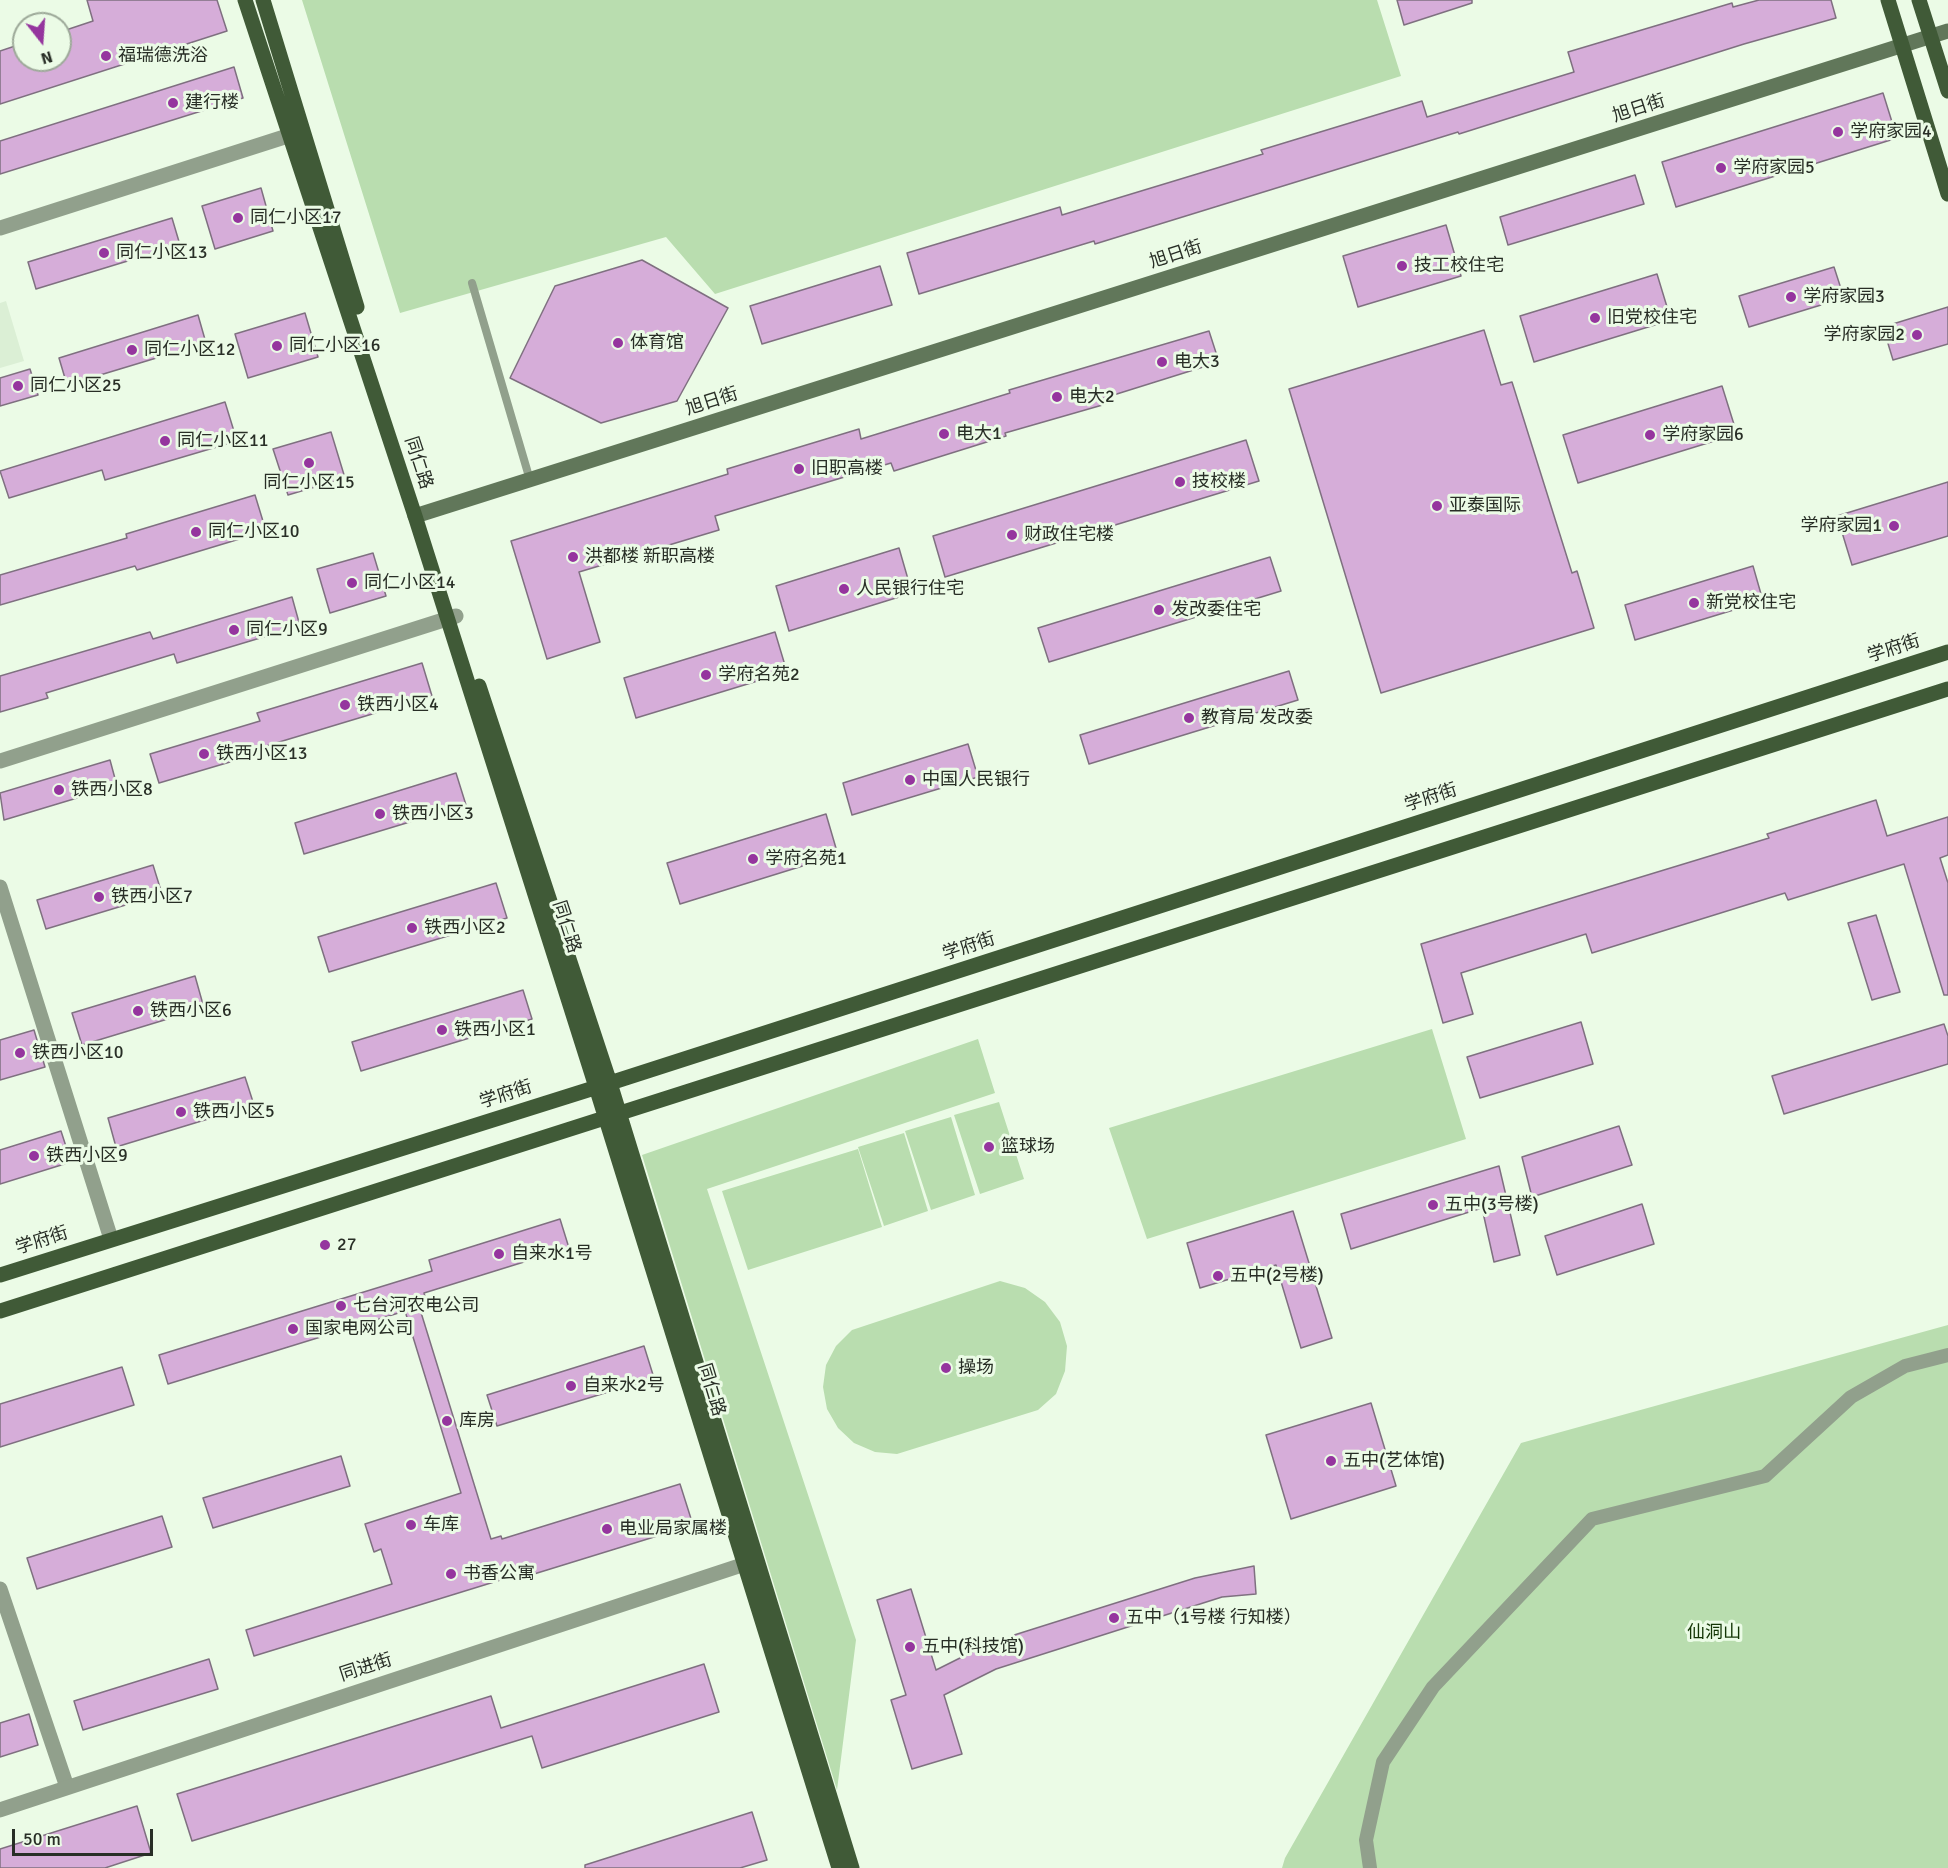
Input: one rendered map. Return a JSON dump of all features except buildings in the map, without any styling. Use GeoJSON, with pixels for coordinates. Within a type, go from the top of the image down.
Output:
{"type":"FeatureCollection","features":[{"type":"Feature","properties":{"kind":"main road","name":"同仁路"},"geometry":{"type":"LineString","coordinates":[[245,0],[297,133]]}},
{"type":"Feature","properties":{"kind":"main road","name":"同仁路"},"geometry":{"type":"LineString","coordinates":[[263,0],[297,133],[852,1868]]}},
{"type":"Feature","properties":{"kind":"main road"},"geometry":{"type":"LineString","coordinates":[[1888,0],[1948,194]]}},
{"type":"Feature","properties":{"kind":"main road"},"geometry":{"type":"LineString","coordinates":[[1919,0],[1948,91]]}},
{"type":"Feature","properties":{"kind":"main road","name":"旭日街"},"geometry":{"type":"LineString","coordinates":[[419,514],[1948,31]]}},
{"type":"Feature","properties":{"kind":"main road","name":"学府街"},"geometry":{"type":"LineString","coordinates":[[0,1275],[603,1085],[1948,652]]}},
{"type":"Feature","properties":{"kind":"main road"},"geometry":{"type":"LineString","coordinates":[[0,1311],[1948,689]]}},
{"type":"Feature","properties":{"kind":"main road","name":"同仁路"},"geometry":{"type":"LineString","coordinates":[[613,1115],[745,1564],[839,1868]]}},
{"type":"Feature","properties":{"kind":"street"},"geometry":{"type":"LineString","coordinates":[[0,228],[297,133]]}},
{"type":"Feature","properties":{"kind":"street"},"geometry":{"type":"LineString","coordinates":[[0,761],[451,617]]}},
{"type":"Feature","properties":{"kind":"street"},"geometry":{"type":"LineString","coordinates":[[0,887],[111,1239]]}},
{"type":"Feature","properties":{"kind":"street"},"geometry":{"type":"LineString","coordinates":[[1371,1868],[1366,1840],[1383,1762],[1433,1687],[1592,1519],[1765,1476],[1851,1396],[1905,1366],[1948,1355]]}},
{"type":"Feature","properties":{"kind":"street","name":"同进街"},"geometry":{"type":"LineString","coordinates":[[0,1809],[745,1564]]}},
{"type":"Feature","properties":{"kind":"street"},"geometry":{"type":"LineString","coordinates":[[0,1589],[68,1787]]}},
{"type":"Feature","properties":{"kind":"lane"},"geometry":{"type":"LineString","coordinates":[[472,283],[530,480]]}},
{"type":"Feature","properties":{"kind":"shaded area"},"geometry":{"type":"Polygon","coordinates":[[[6,301],[24,361],[0,368],[0,303],[6,301]]]}},
{"type":"Feature","properties":{"kind":"green space"},"geometry":{"type":"Polygon","coordinates":[[[302,0],[1377,0],[1401,76],[715,294],[666,237],[400,313],[302,0]]]}},
{"type":"Feature","properties":{"kind":"green space"},"geometry":{"type":"Polygon","coordinates":[[[1432,1029],[1466,1139],[1147,1239],[1109,1128],[1432,1029]]]}},
{"type":"Feature","properties":{"kind":"green space"},"geometry":{"type":"Polygon","coordinates":[[[978,1039],[995,1093],[707,1189],[856,1640],[837,1790],[642,1155],[978,1039]]]}},
{"type":"Feature","properties":{"kind":"green space","name":"篮球场"},"geometry":{"type":"Polygon","coordinates":[[[999,1102],[1024,1179],[980,1194],[954,1115],[999,1102]]]}},
{"type":"Feature","properties":{"kind":"green space","name":"篮球场"},"geometry":{"type":"Polygon","coordinates":[[[951,1117],[975,1195],[931,1210],[905,1131],[951,1117]]]}},
{"type":"Feature","properties":{"kind":"green space"},"geometry":{"type":"Polygon","coordinates":[[[904,1133],[928,1211],[884,1226],[858,1147],[904,1133]]]}},
{"type":"Feature","properties":{"kind":"green space"},"geometry":{"type":"Polygon","coordinates":[[[858,1149],[882,1227],[748,1270],[722,1191],[858,1149]]]}},
{"type":"Feature","properties":{"kind":"green space","name":"操场"},"geometry":{"type":"Polygon","coordinates":[[[1000,1281],[1025,1288],[1045,1302],[1060,1322],[1067,1346],[1065,1371],[1056,1394],[1038,1410],[897,1454],[875,1452],[854,1443],[838,1428],[827,1409],[823,1387],[826,1365],[836,1346],[852,1330],[1000,1281]]]}},
{"type":"Feature","properties":{"kind":"green space","name":"仙洞山"},"geometry":{"type":"Polygon","coordinates":[[[1948,1325],[1948,1868],[1282,1868],[1285,1858],[1521,1443],[1948,1325]]]}},
{"type":"Feature","properties":{"kind":"place","name":"福瑞德洗浴"},"geometry":{"type":"Point","coordinates":[106,56]}},
{"type":"Feature","properties":{"kind":"place","name":"建行楼"},"geometry":{"type":"Point","coordinates":[173,103]}},
{"type":"Feature","properties":{"kind":"place","name":"学府家园4"},"geometry":{"type":"Point","coordinates":[1838,132]}},
{"type":"Feature","properties":{"kind":"place","name":"学府家园5"},"geometry":{"type":"Point","coordinates":[1721,168]}},
{"type":"Feature","properties":{"kind":"place","name":"同仁小区17"},"geometry":{"type":"Point","coordinates":[238,218]}},
{"type":"Feature","properties":{"kind":"place","name":"同仁小区13"},"geometry":{"type":"Point","coordinates":[104,253]}},
{"type":"Feature","properties":{"kind":"place","name":"技工校住宅"},"geometry":{"type":"Point","coordinates":[1402,266]}},
{"type":"Feature","properties":{"kind":"place","name":"学府家园3"},"geometry":{"type":"Point","coordinates":[1791,297]}},
{"type":"Feature","properties":{"kind":"place","name":"旧党校住宅"},"geometry":{"type":"Point","coordinates":[1595,318]}},
{"type":"Feature","properties":{"kind":"place","name":"学府家园2"},"geometry":{"type":"Point","coordinates":[1917,335]}},
{"type":"Feature","properties":{"kind":"place","name":"体育馆"},"geometry":{"type":"Point","coordinates":[618,343]}},
{"type":"Feature","properties":{"kind":"place","name":"同仁小区16"},"geometry":{"type":"Point","coordinates":[277,346]}},
{"type":"Feature","properties":{"kind":"place","name":"同仁小区12"},"geometry":{"type":"Point","coordinates":[132,350]}},
{"type":"Feature","properties":{"kind":"place","name":"电大3"},"geometry":{"type":"Point","coordinates":[1162,362]}},
{"type":"Feature","properties":{"kind":"place","name":"同仁小区25"},"geometry":{"type":"Point","coordinates":[18,386]}},
{"type":"Feature","properties":{"kind":"place","name":"电大2"},"geometry":{"type":"Point","coordinates":[1057,397]}},
{"type":"Feature","properties":{"kind":"place","name":"电大1"},"geometry":{"type":"Point","coordinates":[944,434]}},
{"type":"Feature","properties":{"kind":"place","name":"学府家园6"},"geometry":{"type":"Point","coordinates":[1650,435]}},
{"type":"Feature","properties":{"kind":"place","name":"同仁小区11"},"geometry":{"type":"Point","coordinates":[165,441]}},
{"type":"Feature","properties":{"kind":"place","name":"同仁小区15"},"geometry":{"type":"Point","coordinates":[309,463]}},
{"type":"Feature","properties":{"kind":"place","name":"旧职高楼"},"geometry":{"type":"Point","coordinates":[799,469]}},
{"type":"Feature","properties":{"kind":"place","name":"技校楼"},"geometry":{"type":"Point","coordinates":[1180,482]}},
{"type":"Feature","properties":{"kind":"place","name":"亚泰国际"},"geometry":{"type":"Point","coordinates":[1437,506]}},
{"type":"Feature","properties":{"kind":"place","name":"学府家园1"},"geometry":{"type":"Point","coordinates":[1894,526]}},
{"type":"Feature","properties":{"kind":"place","name":"同仁小区10"},"geometry":{"type":"Point","coordinates":[196,532]}},
{"type":"Feature","properties":{"kind":"place","name":"财政住宅楼"},"geometry":{"type":"Point","coordinates":[1012,535]}},
{"type":"Feature","properties":{"kind":"place","name":"洪都楼 新职高楼"},"geometry":{"type":"Point","coordinates":[573,557]}},
{"type":"Feature","properties":{"kind":"place","name":"同仁小区14"},"geometry":{"type":"Point","coordinates":[352,583]}},
{"type":"Feature","properties":{"kind":"place","name":"人民银行住宅"},"geometry":{"type":"Point","coordinates":[844,589]}},
{"type":"Feature","properties":{"kind":"place","name":"新党校住宅"},"geometry":{"type":"Point","coordinates":[1694,603]}},
{"type":"Feature","properties":{"kind":"place","name":"发改委住宅"},"geometry":{"type":"Point","coordinates":[1159,610]}},
{"type":"Feature","properties":{"kind":"place","name":"同仁小区9"},"geometry":{"type":"Point","coordinates":[234,630]}},
{"type":"Feature","properties":{"kind":"place","name":"学府名苑2"},"geometry":{"type":"Point","coordinates":[706,675]}},
{"type":"Feature","properties":{"kind":"place","name":"铁西小区4"},"geometry":{"type":"Point","coordinates":[345,705]}},
{"type":"Feature","properties":{"kind":"place","name":"教育局 发改委"},"geometry":{"type":"Point","coordinates":[1189,718]}},
{"type":"Feature","properties":{"kind":"place","name":"铁西小区13"},"geometry":{"type":"Point","coordinates":[204,754]}},
{"type":"Feature","properties":{"kind":"place","name":"中国人民银行"},"geometry":{"type":"Point","coordinates":[910,780]}},
{"type":"Feature","properties":{"kind":"place","name":"铁西小区8"},"geometry":{"type":"Point","coordinates":[59,790]}},
{"type":"Feature","properties":{"kind":"place","name":"铁西小区3"},"geometry":{"type":"Point","coordinates":[380,814]}},
{"type":"Feature","properties":{"kind":"place","name":"学府名苑1"},"geometry":{"type":"Point","coordinates":[753,859]}},
{"type":"Feature","properties":{"kind":"place","name":"铁西小区7"},"geometry":{"type":"Point","coordinates":[99,897]}},
{"type":"Feature","properties":{"kind":"place","name":"铁西小区2"},"geometry":{"type":"Point","coordinates":[412,928]}},
{"type":"Feature","properties":{"kind":"place","name":"铁西小区6"},"geometry":{"type":"Point","coordinates":[138,1011]}},
{"type":"Feature","properties":{"kind":"place","name":"铁西小区1"},"geometry":{"type":"Point","coordinates":[442,1030]}},
{"type":"Feature","properties":{"kind":"place","name":"铁西小区10"},"geometry":{"type":"Point","coordinates":[20,1053]}},
{"type":"Feature","properties":{"kind":"place","name":"铁西小区5"},"geometry":{"type":"Point","coordinates":[181,1112]}},
{"type":"Feature","properties":{"kind":"place","name":"篮球场"},"geometry":{"type":"Point","coordinates":[989,1147]}},
{"type":"Feature","properties":{"kind":"place","name":"铁西小区9"},"geometry":{"type":"Point","coordinates":[34,1156]}},
{"type":"Feature","properties":{"kind":"place","name":"五中(3号楼)"},"geometry":{"type":"Point","coordinates":[1433,1205]}},
{"type":"Feature","properties":{"kind":"place","name":"27"},"geometry":{"type":"Point","coordinates":[325,1245]}},
{"type":"Feature","properties":{"kind":"place","name":"自来水1号"},"geometry":{"type":"Point","coordinates":[499,1254]}},
{"type":"Feature","properties":{"kind":"place","name":"五中(2号楼)"},"geometry":{"type":"Point","coordinates":[1218,1276]}},
{"type":"Feature","properties":{"kind":"place","name":"七台河农电公司"},"geometry":{"type":"Point","coordinates":[341,1306]}},
{"type":"Feature","properties":{"kind":"place","name":"国家电网公司"},"geometry":{"type":"Point","coordinates":[293,1329]}},
{"type":"Feature","properties":{"kind":"place","name":"操场"},"geometry":{"type":"Point","coordinates":[946,1368]}},
{"type":"Feature","properties":{"kind":"place","name":"自来水2号"},"geometry":{"type":"Point","coordinates":[571,1386]}},
{"type":"Feature","properties":{"kind":"place","name":"库房"},"geometry":{"type":"Point","coordinates":[447,1421]}},
{"type":"Feature","properties":{"kind":"place","name":"五中(艺体馆)"},"geometry":{"type":"Point","coordinates":[1331,1461]}},
{"type":"Feature","properties":{"kind":"place","name":"车库"},"geometry":{"type":"Point","coordinates":[411,1525]}},
{"type":"Feature","properties":{"kind":"place","name":"电业局家属楼"},"geometry":{"type":"Point","coordinates":[607,1529]}},
{"type":"Feature","properties":{"kind":"place","name":"书香公寓"},"geometry":{"type":"Point","coordinates":[451,1574]}},
{"type":"Feature","properties":{"kind":"place","name":"五中（1号楼 行知楼）"},"geometry":{"type":"Point","coordinates":[1114,1618]}},
{"type":"Feature","properties":{"kind":"place","name":"五中(科技馆)"},"geometry":{"type":"Point","coordinates":[910,1647]}}]}
